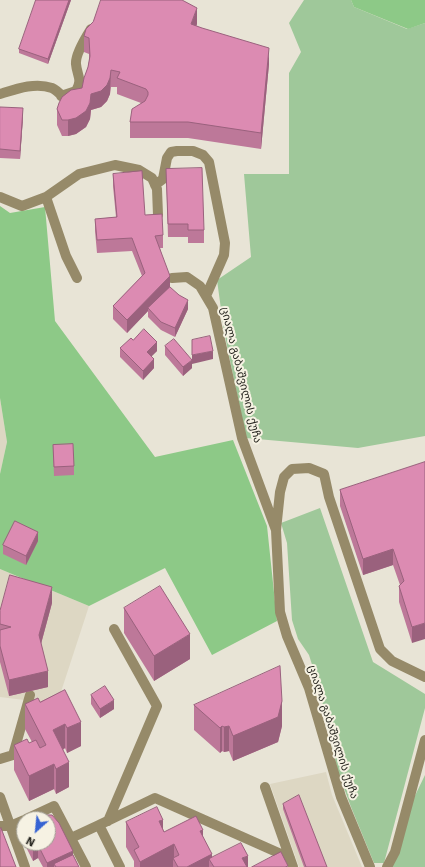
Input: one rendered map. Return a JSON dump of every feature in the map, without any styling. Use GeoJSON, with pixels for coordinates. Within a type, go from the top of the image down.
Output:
{"type":"FeatureCollection","features":[{"type":"Feature","properties":{"kind":"street"},"geometry":{"type":"LineString","coordinates":[[61,96],[76,91],[80,84],[80,76],[76,63],[82,44],[93,25]]}},
{"type":"Feature","properties":{"kind":"street"},"geometry":{"type":"LineString","coordinates":[[0,94],[26,87],[40,86],[53,88],[71,105]]}},
{"type":"Feature","properties":{"kind":"street"},"geometry":{"type":"LineString","coordinates":[[155,185],[163,179],[167,158],[171,152],[177,150],[193,151],[203,155],[208,162],[225,243],[224,254],[206,296]]}},
{"type":"Feature","properties":{"kind":"street"},"geometry":{"type":"LineString","coordinates":[[0,196],[22,206],[46,197],[79,174],[115,165],[139,170],[152,178],[157,189],[158,215]]}},
{"type":"Feature","properties":{"kind":"street"},"geometry":{"type":"LineString","coordinates":[[46,197],[66,256],[77,278]]}},
{"type":"Feature","properties":{"kind":"street","name":"ციალა გაბაშვილის ქუჩა"},"geometry":{"type":"LineString","coordinates":[[172,278],[187,277],[200,286],[213,308],[242,438],[276,530],[280,612],[287,636],[309,688],[341,797],[370,867]]}},
{"type":"Feature","properties":{"kind":"street"},"geometry":{"type":"LineString","coordinates":[[276,530],[280,492],[284,478],[292,469],[309,468],[324,474],[333,495],[380,648],[392,661],[425,677]]}},
{"type":"Feature","properties":{"kind":"street"},"geometry":{"type":"LineString","coordinates":[[114,630],[157,706],[104,823],[120,867]]}},
{"type":"Feature","properties":{"kind":"street"},"geometry":{"type":"LineString","coordinates":[[0,759],[13,754],[30,695]]}},
{"type":"Feature","properties":{"kind":"street"},"geometry":{"type":"LineString","coordinates":[[387,867],[395,852],[425,740]]}},
{"type":"Feature","properties":{"kind":"street"},"geometry":{"type":"LineString","coordinates":[[265,787],[292,863]]}},
{"type":"Feature","properties":{"kind":"street"},"geometry":{"type":"LineString","coordinates":[[0,797],[5,826],[25,867]]}},
{"type":"Feature","properties":{"kind":"street"},"geometry":{"type":"LineString","coordinates":[[71,838],[155,798],[292,863]]}},
{"type":"Feature","properties":{"kind":"street"},"geometry":{"type":"LineString","coordinates":[[43,811],[54,806],[86,867]]}},
{"type":"Feature","properties":{"kind":"street"},"geometry":{"type":"LineString","coordinates":[[5,826],[16,822]]}},
{"type":"Feature","properties":{"kind":"shaded area"},"geometry":{"type":"Polygon","coordinates":[[[0,398],[7,442],[0,474],[0,398]]]}},
{"type":"Feature","properties":{"kind":"shaded area"},"geometry":{"type":"Polygon","coordinates":[[[0,569],[89,606],[57,704],[0,697],[0,569]]]}},
{"type":"Feature","properties":{"kind":"shaded area"},"geometry":{"type":"Polygon","coordinates":[[[326,772],[332,795],[362,867],[299,867],[270,784],[326,772]]]}},
{"type":"Feature","properties":{"kind":"green space"},"geometry":{"type":"Polygon","coordinates":[[[304,0],[351,0],[354,7],[407,29],[425,23],[425,436],[358,448],[246,438],[224,331],[217,280],[251,257],[244,174],[289,174],[289,73],[301,52],[289,23],[304,0]]]}},
{"type":"Feature","properties":{"kind":"green space"},"geometry":{"type":"Polygon","coordinates":[[[351,0],[425,0],[425,23],[408,29],[354,7],[351,0]]]}},
{"type":"Feature","properties":{"kind":"green space"},"geometry":{"type":"Polygon","coordinates":[[[0,206],[10,213],[45,207],[55,321],[155,457],[233,440],[267,526],[277,621],[212,655],[165,568],[89,606],[0,569],[0,474],[7,442],[0,398],[0,206]]]}},
{"type":"Feature","properties":{"kind":"green space"},"geometry":{"type":"Polygon","coordinates":[[[320,508],[373,662],[425,694],[425,708],[384,863],[374,863],[351,807],[338,772],[319,687],[309,655],[298,639],[292,620],[287,543],[281,523],[320,508]]]}},
{"type":"Feature","properties":{"kind":"green space"},"geometry":{"type":"Polygon","coordinates":[[[425,775],[425,867],[391,867],[409,808],[425,775]]]}},
{"type":"Feature","properties":{"kind":"building"},"geometry":{"type":"Polygon","coordinates":[[[36,0],[69,0],[48,59],[19,49],[36,0]]]}},
{"type":"Feature","properties":{"kind":"building"},"geometry":{"type":"Polygon","coordinates":[[[101,0],[182,0],[197,8],[191,24],[269,48],[261,133],[188,122],[130,122],[132,109],[145,101],[148,92],[146,89],[117,78],[120,72],[111,70],[107,85],[101,91],[91,94],[90,103],[86,111],[76,118],[62,120],[57,109],[62,97],[71,90],[82,88],[90,56],[89,38],[84,36],[86,29],[93,22],[101,0]]]}},
{"type":"Feature","properties":{"kind":"building"},"geometry":{"type":"Polygon","coordinates":[[[0,107],[23,108],[20,151],[0,149],[0,107]]]}},
{"type":"Feature","properties":{"kind":"building"},"geometry":{"type":"Polygon","coordinates":[[[202,168],[204,230],[188,230],[188,224],[168,224],[166,169],[202,168]]]}},
{"type":"Feature","properties":{"kind":"building"},"geometry":{"type":"Polygon","coordinates":[[[142,171],[145,215],[162,214],[163,235],[155,236],[170,276],[127,320],[113,306],[145,273],[132,238],[97,240],[95,219],[117,217],[113,174],[142,171]]]}},
{"type":"Feature","properties":{"kind":"building"},"geometry":{"type":"Polygon","coordinates":[[[170,287],[179,295],[188,300],[175,328],[161,322],[148,308],[170,287]]]}},
{"type":"Feature","properties":{"kind":"building"},"geometry":{"type":"Polygon","coordinates":[[[144,329],[157,342],[147,352],[154,359],[143,371],[120,348],[131,338],[133,340],[144,329]]]}},
{"type":"Feature","properties":{"kind":"building"},"geometry":{"type":"Polygon","coordinates":[[[210,336],[213,351],[192,355],[192,340],[210,336]]]}},
{"type":"Feature","properties":{"kind":"building"},"geometry":{"type":"Polygon","coordinates":[[[174,339],[192,360],[183,367],[165,346],[174,339]]]}},
{"type":"Feature","properties":{"kind":"building"},"geometry":{"type":"Polygon","coordinates":[[[73,444],[74,466],[54,467],[53,445],[73,444]]]}},
{"type":"Feature","properties":{"kind":"building"},"geometry":{"type":"Polygon","coordinates":[[[425,462],[425,623],[412,627],[399,586],[404,581],[393,549],[363,559],[340,490],[425,462]]]}},
{"type":"Feature","properties":{"kind":"building"},"geometry":{"type":"Polygon","coordinates":[[[15,521],[38,532],[26,556],[3,545],[15,521]]]}},
{"type":"Feature","properties":{"kind":"building"},"geometry":{"type":"Polygon","coordinates":[[[10,575],[52,587],[39,635],[48,671],[9,680],[0,646],[0,630],[11,627],[0,624],[0,611],[10,575]]]}},
{"type":"Feature","properties":{"kind":"building"},"geometry":{"type":"Polygon","coordinates":[[[160,586],[190,634],[154,656],[124,608],[160,586]]]}},
{"type":"Feature","properties":{"kind":"building"},"geometry":{"type":"Polygon","coordinates":[[[280,666],[282,701],[278,717],[233,736],[229,726],[222,726],[220,728],[194,705],[280,666]]]}},
{"type":"Feature","properties":{"kind":"building"},"geometry":{"type":"Polygon","coordinates":[[[105,686],[114,700],[100,709],[91,695],[105,686]]]}},
{"type":"Feature","properties":{"kind":"building"},"geometry":{"type":"Polygon","coordinates":[[[65,690],[81,722],[67,728],[65,724],[53,730],[69,762],[56,769],[54,764],[29,776],[14,745],[27,739],[29,743],[36,740],[40,748],[46,745],[25,704],[38,698],[40,702],[65,690]]]}},
{"type":"Feature","properties":{"kind":"building"},"geometry":{"type":"Polygon","coordinates":[[[299,795],[327,867],[306,867],[283,804],[299,795]]]}},
{"type":"Feature","properties":{"kind":"building"},"geometry":{"type":"Polygon","coordinates":[[[157,807],[163,820],[159,821],[164,832],[196,816],[203,830],[200,831],[212,854],[187,867],[178,867],[173,858],[179,855],[174,844],[140,862],[134,850],[139,847],[126,822],[157,807]]]}},
{"type":"Feature","properties":{"kind":"building"},"geometry":{"type":"Polygon","coordinates":[[[56,820],[73,851],[47,863],[41,851],[56,851],[56,820]]]}},
{"type":"Feature","properties":{"kind":"building"},"geometry":{"type":"Polygon","coordinates":[[[1,828],[16,867],[0,867],[1,828]]]}},
{"type":"Feature","properties":{"kind":"building"},"geometry":{"type":"Polygon","coordinates":[[[241,843],[248,856],[242,858],[247,867],[214,867],[209,859],[241,843]]]}},
{"type":"Feature","properties":{"kind":"building"},"geometry":{"type":"Polygon","coordinates":[[[281,852],[288,866],[252,867],[281,852]]]}},
{"type":"Feature","properties":{"kind":"building"},"geometry":{"type":"Polygon","coordinates":[[[73,855],[79,867],[56,867],[54,864],[73,855]]]}}]}
